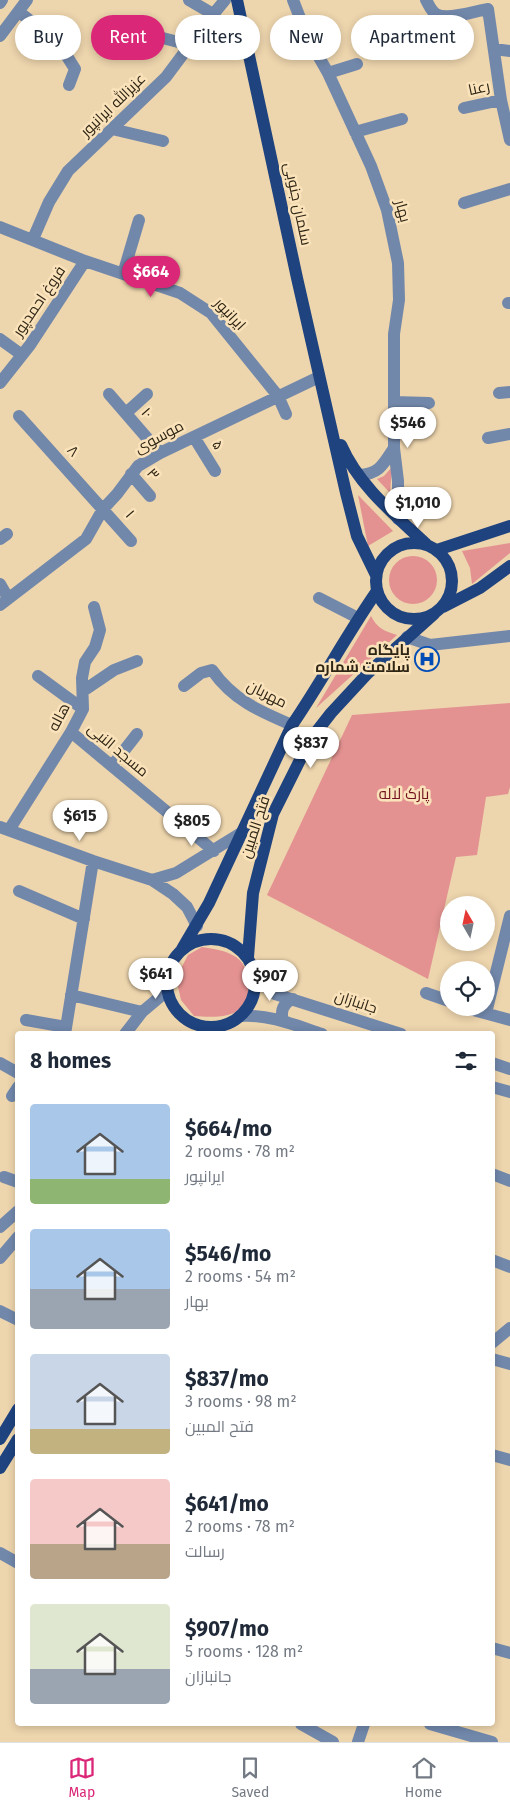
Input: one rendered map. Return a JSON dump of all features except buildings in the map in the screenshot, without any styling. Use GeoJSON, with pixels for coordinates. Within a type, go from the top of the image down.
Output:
{"type":"FeatureCollection","features":[{"type":"Feature","properties":{"kind":"main road","name":"سلمان جنوبی"},"geometry":{"type":"LineString","coordinates":[[237,0],[328,415]]}},
{"type":"Feature","properties":{"kind":"main road"},"geometry":{"type":"LineString","coordinates":[[328,415],[347,460],[372,493],[398,519],[446,559],[452,571],[453,583],[450,596],[438,610]]}},
{"type":"Feature","properties":{"kind":"main road"},"geometry":{"type":"LineString","coordinates":[[328,415],[357,536],[376,575]]}},
{"type":"Feature","properties":{"kind":"main road"},"geometry":{"type":"LineString","coordinates":[[509,526],[432,547],[413,542],[400,545],[388,552],[380,563],[376,575],[377,591],[389,611],[400,617],[417,619],[480,588],[510,566]]}},
{"type":"Feature","properties":{"kind":"main road","name":"فتح المبین"},"geometry":{"type":"LineString","coordinates":[[182,950],[197,926],[223,874],[292,725],[311,698],[358,618],[377,591]]}},
{"type":"Feature","properties":{"kind":"main road","name":"فتح المبین"},"geometry":{"type":"LineString","coordinates":[[248,957],[252,893],[273,814],[310,740],[331,713],[368,673],[438,610]]}},
{"type":"Feature","properties":{"kind":"main road"},"geometry":{"type":"LineString","coordinates":[[189,1031],[182,1017],[172,1005],[167,991],[167,976],[172,961],[182,950],[195,942],[210,939],[225,941],[238,947],[248,957],[254,970],[256,984],[254,998],[247,1010],[228,1031]]}},
{"type":"Feature","properties":{"kind":"main road"},"geometry":{"type":"LineString","coordinates":[[182,1017],[195,1025],[209,1028],[223,1026],[238,1018]]}},
{"type":"Feature","properties":{"kind":"main road"},"geometry":{"type":"LineString","coordinates":[[0,1439],[15,1414]]}},
{"type":"Feature","properties":{"kind":"main road"},"geometry":{"type":"LineString","coordinates":[[0,1468],[15,1444]]}},
{"type":"Feature","properties":{"kind":"street"},"geometry":{"type":"LineString","coordinates":[[0,36],[27,0]]}},
{"type":"Feature","properties":{"kind":"street"},"geometry":{"type":"LineString","coordinates":[[189,0],[213,14]]}},
{"type":"Feature","properties":{"kind":"street","name":"عزیزالله ایرانپور"},"geometry":{"type":"LineString","coordinates":[[213,14],[225,0]]}},
{"type":"Feature","properties":{"kind":"street","name":"بهار"},"geometry":{"type":"LineString","coordinates":[[294,0],[307,36],[328,73],[371,166],[387,210],[398,263],[399,300],[394,334],[394,448],[398,481],[398,519]]}},
{"type":"Feature","properties":{"kind":"street"},"geometry":{"type":"LineString","coordinates":[[426,0],[436,14],[445,18],[488,4],[501,100],[510,140]]}},
{"type":"Feature","properties":{"kind":"street"},"geometry":{"type":"LineString","coordinates":[[18,12],[58,42],[74,69],[69,85]]}},
{"type":"Feature","properties":{"kind":"street"},"geometry":{"type":"LineString","coordinates":[[494,48],[510,51]]}},
{"type":"Feature","properties":{"kind":"street","name":"عزیزالله ایرانپور"},"geometry":{"type":"LineString","coordinates":[[33,239],[49,202],[68,171],[166,77],[179,60]]}},
{"type":"Feature","properties":{"kind":"street"},"geometry":{"type":"LineString","coordinates":[[328,73],[357,64]]}},
{"type":"Feature","properties":{"kind":"street","name":"رعنا"},"geometry":{"type":"LineString","coordinates":[[464,108],[501,100]]}},
{"type":"Feature","properties":{"kind":"street"},"geometry":{"type":"LineString","coordinates":[[355,132],[402,119]]}},
{"type":"Feature","properties":{"kind":"street"},"geometry":{"type":"LineString","coordinates":[[112,129],[163,141]]}},
{"type":"Feature","properties":{"kind":"street"},"geometry":{"type":"LineString","coordinates":[[464,202],[510,189]]}},
{"type":"Feature","properties":{"kind":"street"},"geometry":{"type":"LineString","coordinates":[[123,274],[139,220]]}},
{"type":"Feature","properties":{"kind":"street","name":"ایرانپور"},"geometry":{"type":"LineString","coordinates":[[0,226],[85,261],[180,293],[212,314],[278,396],[286,414]]}},
{"type":"Feature","properties":{"kind":"street","name":"فروغ احمدپور"},"geometry":{"type":"LineString","coordinates":[[0,383],[22,355],[85,261]]}},
{"type":"Feature","properties":{"kind":"street"},"geometry":{"type":"LineString","coordinates":[[0,339],[22,355]]}},
{"type":"Feature","properties":{"kind":"street","name":"موسوی"},"geometry":{"type":"LineString","coordinates":[[4,601],[86,539],[103,509],[138,466],[160,452],[319,377]]}},
{"type":"Feature","properties":{"kind":"street","name":"۱۰"},"geometry":{"type":"LineString","coordinates":[[109,394],[160,452]]}},
{"type":"Feature","properties":{"kind":"street"},"geometry":{"type":"LineString","coordinates":[[126,414],[147,394]]}},
{"type":"Feature","properties":{"kind":"street"},"geometry":{"type":"LineString","coordinates":[[394,402],[428,403]]}},
{"type":"Feature","properties":{"kind":"street","name":"۸"},"geometry":{"type":"LineString","coordinates":[[19,416],[103,509]]}},
{"type":"Feature","properties":{"kind":"street"},"geometry":{"type":"LineString","coordinates":[[488,438],[510,434]]}},
{"type":"Feature","properties":{"kind":"street","name":"۵"},"geometry":{"type":"LineString","coordinates":[[194,437],[214,471]]}},
{"type":"Feature","properties":{"kind":"street"},"geometry":{"type":"LineString","coordinates":[[358,475],[371,474],[382,466],[394,448]]}},
{"type":"Feature","properties":{"kind":"street","name":"۳"},"geometry":{"type":"LineString","coordinates":[[131,474],[150,496]]}},
{"type":"Feature","properties":{"kind":"street","name":"۱"},"geometry":{"type":"LineString","coordinates":[[103,509],[131,540]]}},
{"type":"Feature","properties":{"kind":"street"},"geometry":{"type":"LineString","coordinates":[[0,584],[4,601]]}},
{"type":"Feature","properties":{"kind":"street"},"geometry":{"type":"LineString","coordinates":[[319,598],[358,618]]}},
{"type":"Feature","properties":{"kind":"street","name":"هاله"},"geometry":{"type":"LineString","coordinates":[[4,829],[71,732],[84,709],[82,678],[85,662],[95,647],[100,630],[94,608]]}},
{"type":"Feature","properties":{"kind":"street"},"geometry":{"type":"LineString","coordinates":[[407,637],[430,645],[510,636]]}},
{"type":"Feature","properties":{"kind":"street"},"geometry":{"type":"LineString","coordinates":[[83,691],[114,670],[137,660]]}},
{"type":"Feature","properties":{"kind":"street","name":"مهربان"},"geometry":{"type":"LineString","coordinates":[[184,686],[201,673],[212,670],[236,697],[262,712],[292,725]]}},
{"type":"Feature","properties":{"kind":"street"},"geometry":{"type":"LineString","coordinates":[[38,676],[84,709]]}},
{"type":"Feature","properties":{"kind":"street","name":"مسجد النبی"},"geometry":{"type":"LineString","coordinates":[[71,732],[214,851]]}},
{"type":"Feature","properties":{"kind":"street"},"geometry":{"type":"LineString","coordinates":[[112,766],[137,734]]}},
{"type":"Feature","properties":{"kind":"street"},"geometry":{"type":"LineString","coordinates":[[4,829],[93,862],[152,880],[173,894],[187,907],[197,926]]}},
{"type":"Feature","properties":{"kind":"street"},"geometry":{"type":"LineString","coordinates":[[152,880],[176,873],[241,833]]}},
{"type":"Feature","properties":{"kind":"street"},"geometry":{"type":"LineString","coordinates":[[26,1020],[66,1030],[93,862]]}},
{"type":"Feature","properties":{"kind":"street"},"geometry":{"type":"LineString","coordinates":[[19,891],[84,919]]}},
{"type":"Feature","properties":{"kind":"street"},"geometry":{"type":"LineString","coordinates":[[495,977],[510,916]]}},
{"type":"Feature","properties":{"kind":"street","name":"جانبازان"},"geometry":{"type":"LineString","coordinates":[[254,970],[260,982],[274,994],[392,1031]]}},
{"type":"Feature","properties":{"kind":"street"},"geometry":{"type":"LineString","coordinates":[[127,1031],[142,1012],[167,991]]}},
{"type":"Feature","properties":{"kind":"street"},"geometry":{"type":"LineString","coordinates":[[426,993],[440,998]]}},
{"type":"Feature","properties":{"kind":"street"},"geometry":{"type":"LineString","coordinates":[[72,995],[142,1012]]}},
{"type":"Feature","properties":{"kind":"street"},"geometry":{"type":"LineString","coordinates":[[283,1022],[281,1017],[283,1008],[285,1004],[294,999]]}},
{"type":"Feature","properties":{"kind":"street"},"geometry":{"type":"LineString","coordinates":[[238,1018],[262,1016],[312,1031]]}},
{"type":"Feature","properties":{"kind":"street"},"geometry":{"type":"LineString","coordinates":[[495,1016],[510,1020]]}},
{"type":"Feature","properties":{"kind":"street"},"geometry":{"type":"LineString","coordinates":[[0,1063],[15,1071]]}},
{"type":"Feature","properties":{"kind":"street"},"geometry":{"type":"LineString","coordinates":[[495,1064],[510,1069]]}},
{"type":"Feature","properties":{"kind":"street"},"geometry":{"type":"LineString","coordinates":[[495,1088],[510,1092]]}},
{"type":"Feature","properties":{"kind":"street"},"geometry":{"type":"LineString","coordinates":[[495,1175],[510,1181]]}},
{"type":"Feature","properties":{"kind":"street"},"geometry":{"type":"LineString","coordinates":[[4,1178],[15,1181]]}},
{"type":"Feature","properties":{"kind":"street"},"geometry":{"type":"LineString","coordinates":[[0,1227],[15,1214]]}},
{"type":"Feature","properties":{"kind":"street"},"geometry":{"type":"LineString","coordinates":[[0,1258],[15,1240]]}},
{"type":"Feature","properties":{"kind":"street"},"geometry":{"type":"LineString","coordinates":[[495,1261],[510,1267]]}},
{"type":"Feature","properties":{"kind":"street"},"geometry":{"type":"LineString","coordinates":[[0,1310],[15,1318]]}},
{"type":"Feature","properties":{"kind":"street"},"geometry":{"type":"LineString","coordinates":[[495,1340],[510,1328]]}},
{"type":"Feature","properties":{"kind":"street"},"geometry":{"type":"LineString","coordinates":[[495,1360],[510,1364]]}},
{"type":"Feature","properties":{"kind":"street"},"geometry":{"type":"LineString","coordinates":[[495,1456],[510,1460]]}},
{"type":"Feature","properties":{"kind":"street"},"geometry":{"type":"LineString","coordinates":[[0,1553],[15,1561]]}},
{"type":"Feature","properties":{"kind":"street"},"geometry":{"type":"LineString","coordinates":[[495,1649],[510,1653]]}},
{"type":"Feature","properties":{"kind":"street"},"geometry":{"type":"LineString","coordinates":[[305,1726],[334,1742]]}},
{"type":"Feature","properties":{"kind":"street"},"geometry":{"type":"LineString","coordinates":[[358,1742],[363,1726]]}},
{"type":"Feature","properties":{"kind":"street"},"geometry":{"type":"LineString","coordinates":[[437,1726],[492,1742]]}},
{"type":"Feature","properties":{"kind":"green space"},"geometry":{"type":"Polygon","coordinates":[[[392,467],[390,493],[377,479],[384,476],[392,467]]]}},
{"type":"Feature","properties":{"kind":"green space"},"geometry":{"type":"Polygon","coordinates":[[[358,495],[393,531],[368,546],[358,495]]]}},
{"type":"Feature","properties":{"kind":"green space"},"geometry":{"type":"Polygon","coordinates":[[[510,543],[510,553],[472,584],[470,568],[462,551],[510,543]]]}},
{"type":"Feature","properties":{"kind":"green space"},"geometry":{"type":"Polygon","coordinates":[[[413,556],[422,558],[430,563],[435,571],[437,580],[435,589],[430,597],[422,602],[413,604],[404,602],[396,597],[391,589],[389,580],[391,571],[396,563],[404,558],[413,556]]]}},
{"type":"Feature","properties":{"kind":"green space"},"geometry":{"type":"Polygon","coordinates":[[[371,616],[381,628],[397,635],[316,708],[371,616]]]}},
{"type":"Feature","properties":{"kind":"green space","name":"پارک لاله"},"geometry":{"type":"Polygon","coordinates":[[[510,703],[510,787],[508,794],[486,797],[477,855],[456,857],[447,896],[440,896],[440,927],[428,979],[267,895],[352,715],[510,703]]]}},
{"type":"Feature","properties":{"kind":"green space"},"geometry":{"type":"Polygon","coordinates":[[[202,947],[232,955],[245,968],[248,975],[249,990],[244,1004],[235,1012],[218,1017],[194,1016],[181,1000],[176,978],[188,955],[202,947]]]}},
{"type":"Feature","properties":{"kind":"place","name":"پایگاه سلامت شماره"},"geometry":{"type":"Point","coordinates":[427,659]}}]}
